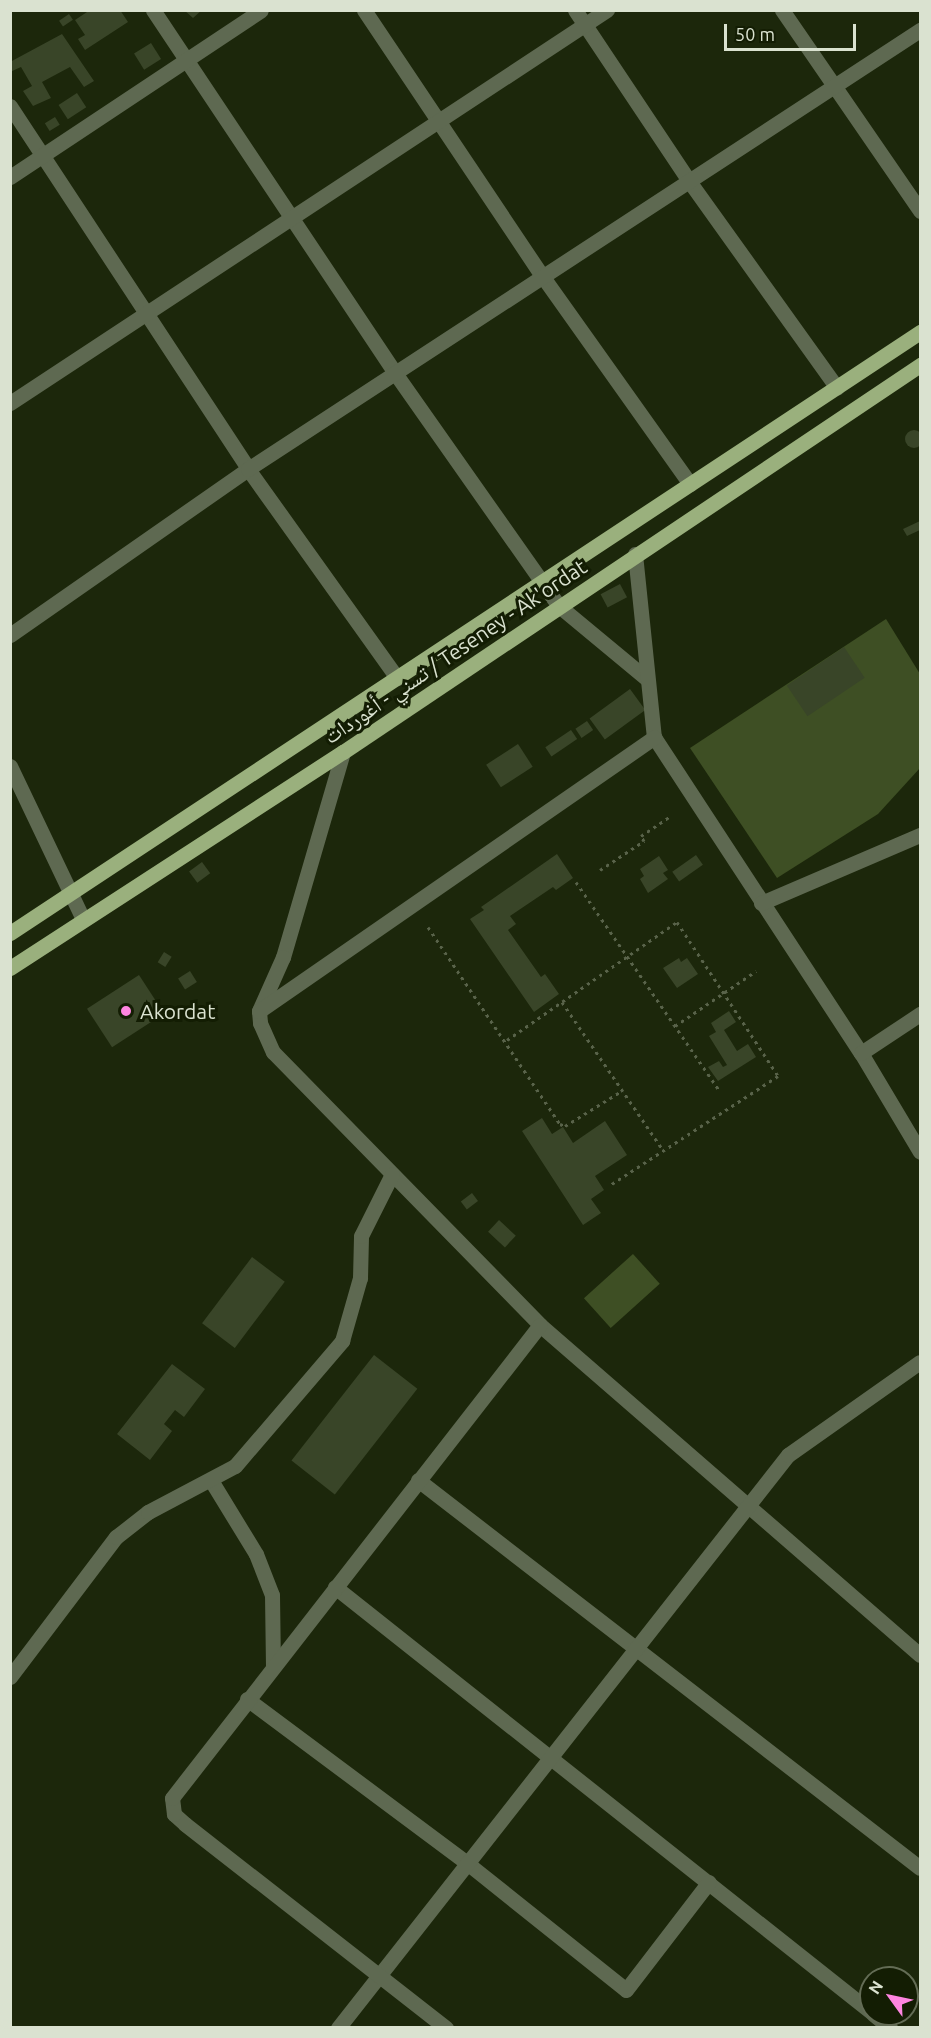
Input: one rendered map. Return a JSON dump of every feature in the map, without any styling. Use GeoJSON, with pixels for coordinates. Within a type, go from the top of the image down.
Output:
{"type":"FeatureCollection","features":[{"type":"Feature","properties":{"kind":"main road"},"geometry":{"type":"LineString","coordinates":[[10,933],[921,332]]}},
{"type":"Feature","properties":{"kind":"main road","name":"تسني - أغوردات / Teseney - Ak'ordat"},"geometry":{"type":"LineString","coordinates":[[10,968],[343,752],[635,554],[921,365]]}},
{"type":"Feature","properties":{"kind":"street"},"geometry":{"type":"LineString","coordinates":[[153,10],[395,373],[558,606],[647,679]]}},
{"type":"Feature","properties":{"kind":"street"},"geometry":{"type":"LineString","coordinates":[[10,177],[261,10]]}},
{"type":"Feature","properties":{"kind":"street"},"geometry":{"type":"LineString","coordinates":[[364,10],[543,277],[690,484]]}},
{"type":"Feature","properties":{"kind":"street"},"geometry":{"type":"LineString","coordinates":[[575,10],[689,181],[837,388]]}},
{"type":"Feature","properties":{"kind":"street"},"geometry":{"type":"LineString","coordinates":[[10,403],[607,10]]}},
{"type":"Feature","properties":{"kind":"street"},"geometry":{"type":"LineString","coordinates":[[782,10],[833,87],[921,211]]}},
{"type":"Feature","properties":{"kind":"street"},"geometry":{"type":"LineString","coordinates":[[10,635],[248,469],[921,30]]}},
{"type":"Feature","properties":{"kind":"street"},"geometry":{"type":"LineString","coordinates":[[10,106],[248,469],[397,678]]}},
{"type":"Feature","properties":{"kind":"street"},"geometry":{"type":"LineString","coordinates":[[635,554],[654,737],[861,1053],[921,1152]]}},
{"type":"Feature","properties":{"kind":"street"},"geometry":{"type":"LineString","coordinates":[[259,1011],[654,737]]}},
{"type":"Feature","properties":{"kind":"street"},"geometry":{"type":"LineString","coordinates":[[343,752],[283,957],[259,1011],[260,1023],[273,1052],[540,1325],[747,1507],[917,1647]]}},
{"type":"Feature","properties":{"kind":"street"},"geometry":{"type":"LineString","coordinates":[[10,766],[83,919]]}},
{"type":"Feature","properties":{"kind":"street"},"geometry":{"type":"LineString","coordinates":[[761,903],[921,836]]}},
{"type":"Feature","properties":{"kind":"street"},"geometry":{"type":"LineString","coordinates":[[861,1053],[921,1014]]}},
{"type":"Feature","properties":{"kind":"street"},"geometry":{"type":"LineString","coordinates":[[10,1677],[116,1536],[148,1512],[212,1482],[243,1458],[342,1341],[360,1278],[361,1236],[392,1174]]}},
{"type":"Feature","properties":{"kind":"street"},"geometry":{"type":"LineString","coordinates":[[446,2028],[174,1814],[172,1798],[540,1325]]}},
{"type":"Feature","properties":{"kind":"street"},"geometry":{"type":"LineString","coordinates":[[338,2028],[788,1455],[812,1435],[921,1362]]}},
{"type":"Feature","properties":{"kind":"street"},"geometry":{"type":"LineString","coordinates":[[418,1480],[637,1646],[921,1868]]}},
{"type":"Feature","properties":{"kind":"street"},"geometry":{"type":"LineString","coordinates":[[212,1482],[256,1554],[272,1595],[273,1666]]}},
{"type":"Feature","properties":{"kind":"street"},"geometry":{"type":"LineString","coordinates":[[334,1587],[859,2003]]}},
{"type":"Feature","properties":{"kind":"street"},"geometry":{"type":"LineString","coordinates":[[247,1699],[467,1863],[626,1990],[709,1882]]}},
{"type":"Feature","properties":{"kind":"path"},"geometry":{"type":"LineString","coordinates":[[600,870],[644,841],[641,836],[670,816]]}},
{"type":"Feature","properties":{"kind":"path"},"geometry":{"type":"LineString","coordinates":[[576,882],[719,1090]]}},
{"type":"Feature","properties":{"kind":"path"},"geometry":{"type":"LineString","coordinates":[[507,1040],[677,922],[778,1076],[610,1185]]}},
{"type":"Feature","properties":{"kind":"path"},"geometry":{"type":"LineString","coordinates":[[428,927],[507,1040],[560,1124],[565,1126],[623,1090]]}},
{"type":"Feature","properties":{"kind":"path"},"geometry":{"type":"LineString","coordinates":[[675,1026],[756,971]]}},
{"type":"Feature","properties":{"kind":"path"},"geometry":{"type":"LineString","coordinates":[[562,1002],[663,1150]]}},
{"type":"Feature","properties":{"kind":"green space"},"geometry":{"type":"Polygon","coordinates":[[[886,619],[920,674],[920,768],[878,814],[777,878],[690,748],[886,619]]]}},
{"type":"Feature","properties":{"kind":"green space"},"geometry":{"type":"Polygon","coordinates":[[[633,1254],[660,1284],[611,1328],[584,1298],[633,1254]]]}},
{"type":"Feature","properties":{"kind":"building"},"geometry":{"type":"Polygon","coordinates":[[[90,10],[120,10],[128,22],[85,50],[78,39],[85,35],[75,20],[90,10]]]}},
{"type":"Feature","properties":{"kind":"building"},"geometry":{"type":"Polygon","coordinates":[[[184,10],[202,10],[193,18],[184,10]]]}},
{"type":"Feature","properties":{"kind":"building"},"geometry":{"type":"Polygon","coordinates":[[[69,14],[73,20],[63,27],[59,21],[69,14]]]}},
{"type":"Feature","properties":{"kind":"building"},"geometry":{"type":"Polygon","coordinates":[[[62,34],[94,81],[84,87],[70,67],[42,82],[51,98],[33,106],[23,91],[32,86],[21,67],[10,72],[10,62],[62,34]]]}},
{"type":"Feature","properties":{"kind":"building"},"geometry":{"type":"Polygon","coordinates":[[[151,43],[161,59],[144,70],[134,54],[151,43]]]}},
{"type":"Feature","properties":{"kind":"building"},"geometry":{"type":"Polygon","coordinates":[[[77,93],[86,107],[68,119],[59,105],[77,93]]]}},
{"type":"Feature","properties":{"kind":"building"},"geometry":{"type":"Polygon","coordinates":[[[55,117],[60,125],[50,131],[45,123],[55,117]]]}},
{"type":"Feature","properties":{"kind":"building"},"geometry":{"type":"Polygon","coordinates":[[[914,430],[920,433],[923,439],[920,445],[914,448],[908,445],[905,439],[908,433],[914,430]]]}},
{"type":"Feature","properties":{"kind":"building"},"geometry":{"type":"Polygon","coordinates":[[[920,521],[920,530],[907,536],[903,529],[920,521]]]}},
{"type":"Feature","properties":{"kind":"building"},"geometry":{"type":"Polygon","coordinates":[[[620,584],[627,597],[608,608],[601,594],[620,584]]]}},
{"type":"Feature","properties":{"kind":"building"},"geometry":{"type":"Polygon","coordinates":[[[844,647],[865,678],[807,716],[787,686],[844,647]]]}},
{"type":"Feature","properties":{"kind":"building"},"geometry":{"type":"Polygon","coordinates":[[[630,689],[645,710],[605,739],[590,718],[630,689]]]}},
{"type":"Feature","properties":{"kind":"building"},"geometry":{"type":"Polygon","coordinates":[[[587,721],[593,730],[582,738],[575,729],[587,721]]]}},
{"type":"Feature","properties":{"kind":"building"},"geometry":{"type":"Polygon","coordinates":[[[571,730],[577,739],[551,756],[545,747],[571,730]]]}},
{"type":"Feature","properties":{"kind":"building"},"geometry":{"type":"Polygon","coordinates":[[[518,744],[533,767],[501,787],[486,765],[518,744]]]}},
{"type":"Feature","properties":{"kind":"building"},"geometry":{"type":"Polygon","coordinates":[[[557,854],[573,878],[556,890],[553,887],[510,916],[516,924],[508,930],[541,977],[545,974],[559,994],[534,1012],[470,919],[484,910],[481,907],[557,854]]]}},
{"type":"Feature","properties":{"kind":"building"},"geometry":{"type":"Polygon","coordinates":[[[696,855],[703,865],[679,881],[672,872],[696,855]]]}},
{"type":"Feature","properties":{"kind":"building"},"geometry":{"type":"Polygon","coordinates":[[[659,856],[668,870],[663,873],[668,879],[648,893],[640,879],[644,876],[640,869],[659,856]]]}},
{"type":"Feature","properties":{"kind":"building"},"geometry":{"type":"Polygon","coordinates":[[[202,862],[210,873],[197,883],[189,871],[202,862]]]}},
{"type":"Feature","properties":{"kind":"building"},"geometry":{"type":"Polygon","coordinates":[[[164,952],[172,957],[165,967],[158,962],[164,952]]]}},
{"type":"Feature","properties":{"kind":"building"},"geometry":{"type":"Polygon","coordinates":[[[679,958],[681,962],[687,958],[698,974],[677,988],[663,968],[679,958]]]}},
{"type":"Feature","properties":{"kind":"building"},"geometry":{"type":"Polygon","coordinates":[[[190,971],[197,982],[185,989],[178,978],[190,971]]]}},
{"type":"Feature","properties":{"kind":"building","name":"Akordat"},"geometry":{"type":"Polygon","coordinates":[[[139,975],[164,1014],[112,1047],[87,1009],[139,975]]]}},
{"type":"Feature","properties":{"kind":"building"},"geometry":{"type":"Polygon","coordinates":[[[729,1011],[736,1022],[724,1030],[737,1051],[748,1044],[756,1057],[718,1081],[708,1067],[719,1061],[723,1067],[727,1065],[709,1036],[716,1032],[711,1023],[729,1011]]]}},
{"type":"Feature","properties":{"kind":"building"},"geometry":{"type":"Polygon","coordinates":[[[542,1118],[552,1134],[563,1127],[573,1143],[605,1121],[627,1155],[595,1176],[604,1190],[591,1199],[601,1213],[583,1225],[522,1131],[542,1118]]]}},
{"type":"Feature","properties":{"kind":"building"},"geometry":{"type":"Polygon","coordinates":[[[472,1193],[478,1201],[467,1209],[461,1201],[472,1193]]]}},
{"type":"Feature","properties":{"kind":"building"},"geometry":{"type":"Polygon","coordinates":[[[499,1220],[516,1236],[505,1247],[488,1232],[499,1220]]]}},
{"type":"Feature","properties":{"kind":"building"},"geometry":{"type":"Polygon","coordinates":[[[252,1257],[285,1282],[235,1348],[202,1323],[252,1257]]]}},
{"type":"Feature","properties":{"kind":"building"},"geometry":{"type":"Polygon","coordinates":[[[374,1355],[417,1389],[335,1494],[292,1461],[374,1355]]]}},
{"type":"Feature","properties":{"kind":"building"},"geometry":{"type":"Polygon","coordinates":[[[172,1364],[205,1389],[184,1417],[175,1410],[164,1424],[172,1431],[150,1460],[117,1434],[172,1364]]]}},
{"type":"Feature","properties":{"kind":"place","name":"Akordat"},"geometry":{"type":"Point","coordinates":[126,1011]}}]}
